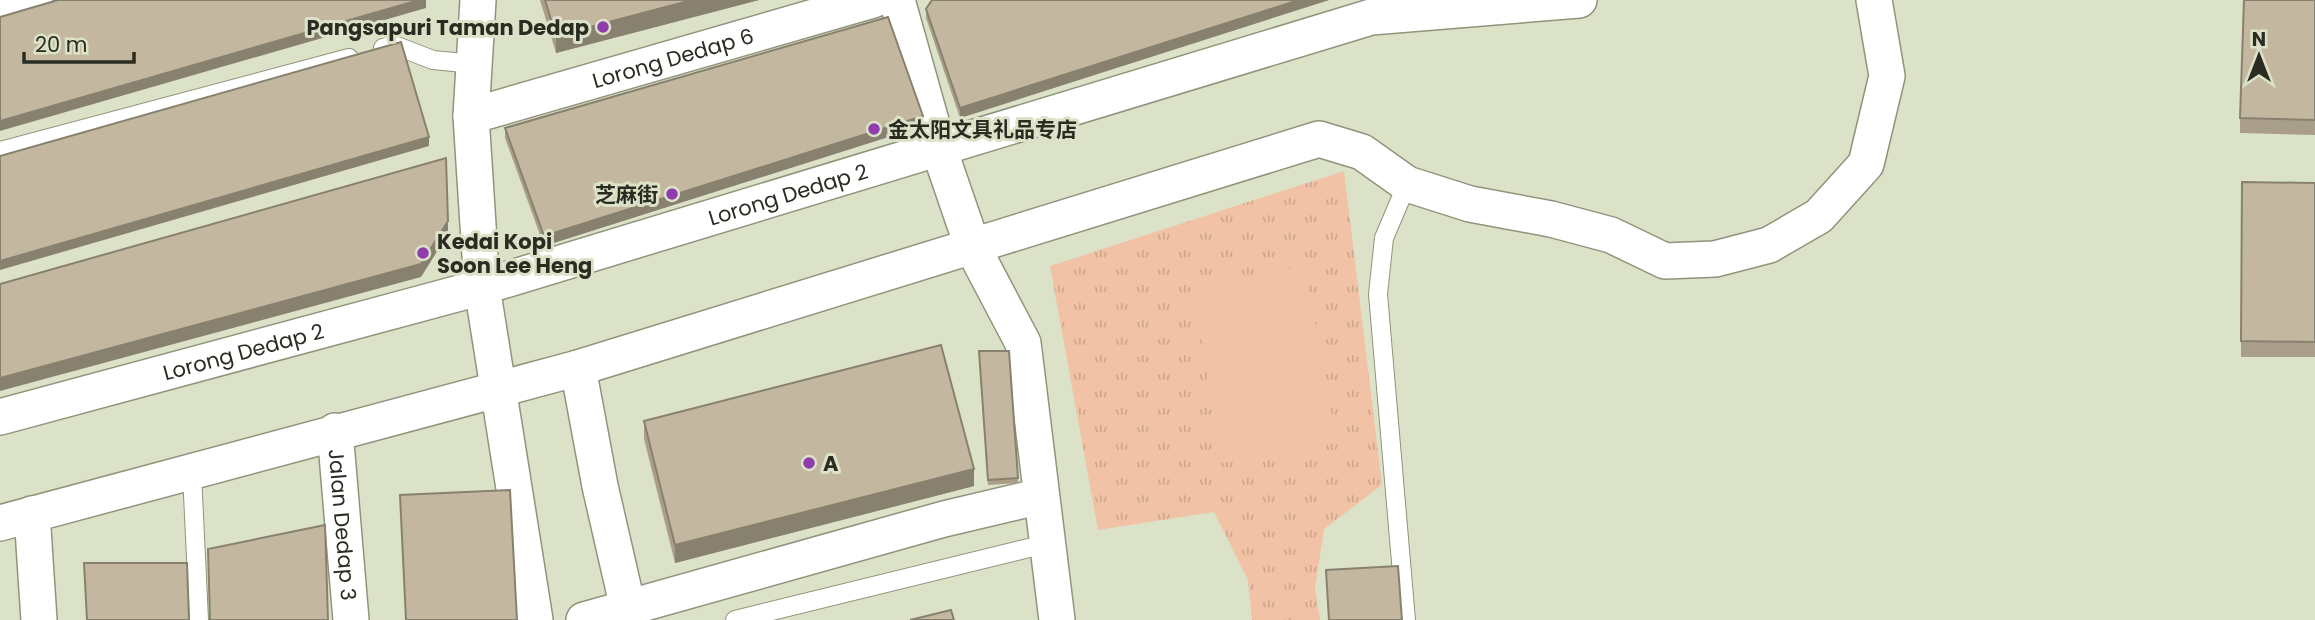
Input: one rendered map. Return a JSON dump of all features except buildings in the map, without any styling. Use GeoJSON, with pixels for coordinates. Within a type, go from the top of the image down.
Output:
{"type":"FeatureCollection","features":[{"type":"Feature","properties":{"kind":"street"},"geometry":{"type":"LineString","coordinates":[[0,10],[35,0]]}},
{"type":"Feature","properties":{"kind":"street"},"geometry":{"type":"LineString","coordinates":[[478,0],[471,116],[459,154],[535,620]]}},
{"type":"Feature","properties":{"kind":"street","name":"Lorong Dedap 6"},"geometry":{"type":"LineString","coordinates":[[471,116],[873,0]]}},
{"type":"Feature","properties":{"kind":"street"},"geometry":{"type":"LineString","coordinates":[[897,0],[938,146],[973,248],[1023,343],[1045,544],[1057,620]]}},
{"type":"Feature","properties":{"kind":"street","name":"Lorong Dedap 2"},"geometry":{"type":"LineString","coordinates":[[0,417],[482,286],[938,146],[1370,9],[1579,0]]}},
{"type":"Feature","properties":{"kind":"street"},"geometry":{"type":"LineString","coordinates":[[39,620],[16,518],[192,474],[335,431],[578,368],[973,248],[1319,138],[1362,152],[1407,184],[1470,204],[1551,219],[1611,235],[1665,261],[1715,259],[1769,244],[1819,216],[1866,164],[1887,76],[1874,0]]}},
{"type":"Feature","properties":{"kind":"street"},"geometry":{"type":"LineString","coordinates":[[578,368],[600,486],[628,608]]}},
{"type":"Feature","properties":{"kind":"street","name":"Jalan Dedap 3"},"geometry":{"type":"LineString","coordinates":[[335,431],[351,620]]}},
{"type":"Feature","properties":{"kind":"street"},"geometry":{"type":"LineString","coordinates":[[584,620],[944,519],[1041,496]]}},
{"type":"Feature","properties":{"kind":"lane"},"geometry":{"type":"LineString","coordinates":[[0,151],[394,45],[433,60],[474,64]]}},
{"type":"Feature","properties":{"kind":"lane"},"geometry":{"type":"LineString","coordinates":[[1406,620],[1378,294],[1384,238],[1407,184]]}},
{"type":"Feature","properties":{"kind":"lane"},"geometry":{"type":"LineString","coordinates":[[192,474],[199,620]]}},
{"type":"Feature","properties":{"kind":"lane"},"geometry":{"type":"LineString","coordinates":[[735,620],[1045,544]]}},
{"type":"Feature","properties":{"kind":"green space"},"geometry":{"type":"Polygon","coordinates":[[[1344,171],[1382,485],[1324,529],[1315,588],[1320,620],[1252,620],[1248,580],[1214,512],[1098,530],[1050,266],[1344,171]]]}},
{"type":"Feature","properties":{"kind":"green space"},"geometry":{"type":"Polygon","coordinates":[[[1305,266],[1337,443],[1221,463],[1193,286],[1305,266]]]}},
{"type":"Feature","properties":{"kind":"place","name":"Pangsapuri Taman Dedap"},"geometry":{"type":"Point","coordinates":[603,27]}},
{"type":"Feature","properties":{"kind":"place","name":"金太阳文具礼品专店"},"geometry":{"type":"Point","coordinates":[874,129]}},
{"type":"Feature","properties":{"kind":"place","name":"芝麻街"},"geometry":{"type":"Point","coordinates":[672,194]}},
{"type":"Feature","properties":{"kind":"place","name":"Kedai Kopi Soon Lee Heng"},"geometry":{"type":"Point","coordinates":[423,253]}},
{"type":"Feature","properties":{"kind":"place","name":"A"},"geometry":{"type":"Point","coordinates":[809,463]}}]}
